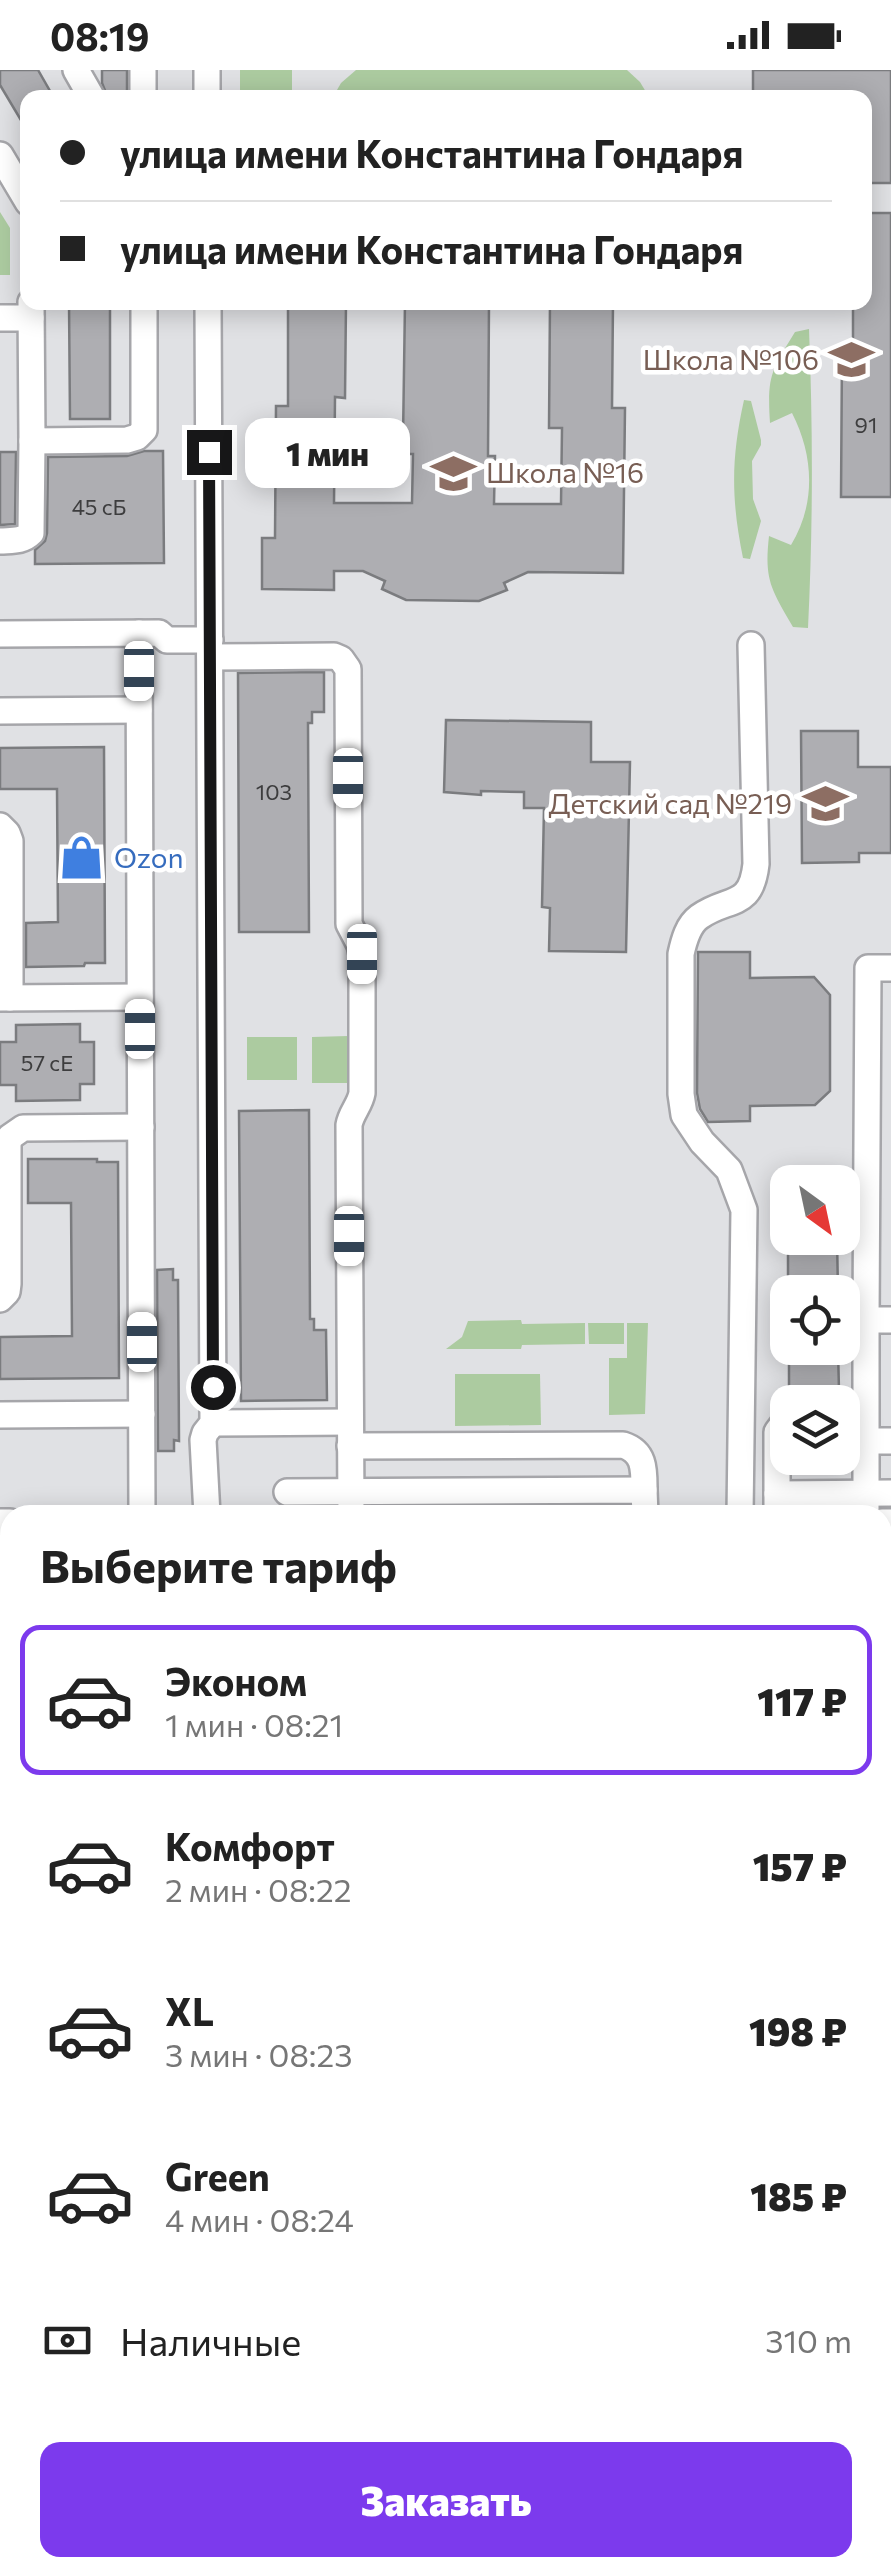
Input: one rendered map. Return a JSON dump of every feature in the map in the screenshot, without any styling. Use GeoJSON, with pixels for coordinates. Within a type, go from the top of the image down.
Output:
{"type":"FeatureCollection","features":[{"type":"Feature","properties":{"kind":"street"},"geometry":{"type":"LineString","coordinates":[[0,155],[20,189]]}},
{"type":"Feature","properties":{"kind":"street"},"geometry":{"type":"LineString","coordinates":[[0,318],[31,310],[32,441],[15,525]]}},
{"type":"Feature","properties":{"kind":"street"},"geometry":{"type":"LineString","coordinates":[[32,441],[127,440],[144,430],[144,310]]}},
{"type":"Feature","properties":{"kind":"street"},"geometry":{"type":"LineString","coordinates":[[206,1505],[203,1440],[213,1423],[208,310]]}},
{"type":"Feature","properties":{"kind":"street"},"geometry":{"type":"LineString","coordinates":[[138,633],[142,1505]]}},
{"type":"Feature","properties":{"kind":"street"},"geometry":{"type":"LineString","coordinates":[[0,634],[159,633],[166,640],[210,649],[334,656],[346,664],[349,924],[362,950],[356,1022],[362,1093],[349,1125],[351,1503]]}},
{"type":"Feature","properties":{"kind":"street"},"geometry":{"type":"LineString","coordinates":[[740,1505],[744,1210],[729,1170],[702,1142],[684,1115],[681,954],[686,934],[698,918],[742,897],[754,882],[751,644]]}},
{"type":"Feature","properties":{"kind":"street"},"geometry":{"type":"LineString","coordinates":[[0,710],[139,710]]}},
{"type":"Feature","properties":{"kind":"street"},"geometry":{"type":"LineString","coordinates":[[0,826],[10,841],[5,998],[140,997]]}},
{"type":"Feature","properties":{"kind":"street"},"geometry":{"type":"LineString","coordinates":[[777,1475],[777,1504],[874,1500],[866,1432],[879,1320],[879,1201],[868,968],[891,968]]}},
{"type":"Feature","properties":{"kind":"street"},"geometry":{"type":"LineString","coordinates":[[0,1299],[8,1292],[10,1136],[23,1128],[140,1127]]}},
{"type":"Feature","properties":{"kind":"street"},"geometry":{"type":"LineString","coordinates":[[0,1415],[142,1414]]}},
{"type":"Feature","properties":{"kind":"street"},"geometry":{"type":"LineString","coordinates":[[213,1423],[439,1437],[623,1436],[644,1466],[645,1503],[351,1503],[287,1492]]}},
{"type":"Feature","properties":{"kind":"green space"},"geometry":{"type":"Polygon","coordinates":[[[240,70],[292,70],[292,90],[240,90],[240,70]]]}},
{"type":"Feature","properties":{"kind":"green space"},"geometry":{"type":"Polygon","coordinates":[[[356,70],[627,70],[645,90],[337,90],[356,70]]]}},
{"type":"Feature","properties":{"kind":"green space"},"geometry":{"type":"Polygon","coordinates":[[[0,212],[10,228],[10,275],[0,275],[0,212]]]}},
{"type":"Feature","properties":{"kind":"green space"},"geometry":{"type":"Polygon","coordinates":[[[809,329],[812,478],[808,628],[793,627],[774,593],[768,563],[769,536],[791,545],[799,529],[809,480],[805,446],[792,413],[770,423],[770,384],[795,332],[809,329]]]}},
{"type":"Feature","properties":{"kind":"green space"},"geometry":{"type":"Polygon","coordinates":[[[744,400],[751,401],[761,440],[752,461],[753,499],[761,521],[750,559],[743,558],[735,497],[735,460],[744,400]]]}},
{"type":"Feature","properties":{"kind":"green space"},"geometry":{"type":"Polygon","coordinates":[[[348,1036],[348,1083],[312,1083],[312,1037],[348,1036]]]}},
{"type":"Feature","properties":{"kind":"green space"},"geometry":{"type":"Polygon","coordinates":[[[247,1037],[297,1037],[297,1080],[247,1080],[247,1037]]]}},
{"type":"Feature","properties":{"kind":"green space"},"geometry":{"type":"Polygon","coordinates":[[[521,1320],[522,1324],[585,1323],[585,1344],[446,1349],[462,1337],[468,1321],[521,1320]]]}},
{"type":"Feature","properties":{"kind":"green space"},"geometry":{"type":"Polygon","coordinates":[[[588,1323],[624,1323],[624,1344],[589,1344],[588,1323]]]}},
{"type":"Feature","properties":{"kind":"green space"},"geometry":{"type":"Polygon","coordinates":[[[627,1323],[648,1323],[645,1414],[609,1415],[609,1358],[627,1358],[627,1323]]]}},
{"type":"Feature","properties":{"kind":"green space"},"geometry":{"type":"Polygon","coordinates":[[[455,1374],[540,1374],[541,1425],[455,1426],[455,1374]]]}},
{"type":"Feature","properties":{"kind":"building"},"geometry":{"type":"Polygon","coordinates":[[[0,70],[38,70],[49,90],[20,90],[20,119],[0,85],[0,70]]]}},
{"type":"Feature","properties":{"kind":"building"},"geometry":{"type":"Polygon","coordinates":[[[102,70],[127,70],[127,90],[105,90],[102,70]]]}},
{"type":"Feature","properties":{"kind":"building"},"geometry":{"type":"Polygon","coordinates":[[[753,70],[891,70],[891,183],[872,183],[872,90],[753,90],[753,70]]]}},
{"type":"Feature","properties":{"kind":"building"},"geometry":{"type":"Polygon","coordinates":[[[872,213],[891,213],[891,497],[841,497],[842,352],[853,352],[853,310],[872,310],[872,213]]]}},
{"type":"Feature","properties":{"kind":"building"},"geometry":{"type":"Polygon","coordinates":[[[69,310],[110,310],[110,419],[70,419],[69,310]]]}},
{"type":"Feature","properties":{"kind":"building"},"geometry":{"type":"Polygon","coordinates":[[[288,310],[346,310],[345,398],[335,397],[334,503],[412,503],[413,454],[407,454],[407,439],[403,439],[405,310],[489,310],[488,456],[495,456],[494,504],[561,504],[562,428],[549,428],[550,310],[613,310],[612,408],[625,408],[623,573],[528,572],[504,583],[507,590],[479,601],[406,600],[382,589],[385,581],[363,571],[334,571],[334,590],[262,589],[262,538],[275,538],[276,406],[288,406],[288,310]]]}},
{"type":"Feature","properties":{"kind":"building"},"geometry":{"type":"Polygon","coordinates":[[[163,451],[164,563],[35,564],[35,550],[47,533],[48,457],[127,456],[163,451]]]}},
{"type":"Feature","properties":{"kind":"building"},"geometry":{"type":"Polygon","coordinates":[[[0,452],[16,452],[15,524],[0,525],[0,452]]]}},
{"type":"Feature","properties":{"kind":"building"},"geometry":{"type":"Polygon","coordinates":[[[324,672],[324,712],[312,712],[312,723],[308,723],[309,932],[239,932],[238,673],[324,672]]]}},
{"type":"Feature","properties":{"kind":"building"},"geometry":{"type":"Polygon","coordinates":[[[446,720],[591,722],[591,762],[630,762],[626,952],[549,951],[550,908],[542,907],[544,808],[524,808],[524,792],[444,792],[446,720]]]}},
{"type":"Feature","properties":{"kind":"building"},"geometry":{"type":"Polygon","coordinates":[[[801,731],[858,731],[858,767],[891,767],[891,853],[859,853],[859,862],[802,863],[801,731]]]}},
{"type":"Feature","properties":{"kind":"building"},"geometry":{"type":"Polygon","coordinates":[[[104,747],[105,963],[26,967],[26,923],[58,922],[57,789],[0,789],[0,748],[104,747]]]}},
{"type":"Feature","properties":{"kind":"building"},"geometry":{"type":"Polygon","coordinates":[[[698,952],[750,952],[750,978],[814,977],[830,995],[830,1091],[815,1105],[750,1106],[750,1121],[708,1122],[697,1093],[698,952]]]}},
{"type":"Feature","properties":{"kind":"building"},"geometry":{"type":"Polygon","coordinates":[[[80,1024],[80,1042],[94,1042],[94,1084],[80,1084],[80,1100],[16,1101],[16,1085],[0,1085],[0,1042],[16,1042],[16,1025],[80,1024]]]}},
{"type":"Feature","properties":{"kind":"building"},"geometry":{"type":"Polygon","coordinates":[[[309,1110],[310,1319],[314,1319],[314,1330],[326,1330],[327,1400],[241,1401],[239,1111],[309,1110]]]}},
{"type":"Feature","properties":{"kind":"building"},"geometry":{"type":"Polygon","coordinates":[[[28,1159],[118,1162],[119,1378],[0,1379],[0,1337],[72,1336],[71,1203],[28,1203],[28,1159]]]}},
{"type":"Feature","properties":{"kind":"building"},"geometry":{"type":"Polygon","coordinates":[[[788,1255],[837,1255],[838,1275],[788,1275],[788,1255]]]}},
{"type":"Feature","properties":{"kind":"building"},"geometry":{"type":"Polygon","coordinates":[[[173,1269],[173,1280],[178,1280],[179,1441],[174,1440],[174,1451],[158,1451],[157,1270],[173,1269]]]}},
{"type":"Feature","properties":{"kind":"building"},"geometry":{"type":"Polygon","coordinates":[[[789,1365],[838,1365],[839,1385],[789,1385],[789,1365]]]}},
{"type":"Feature","properties":{"kind":"place","name":"Школа №106"},"geometry":{"type":"Point","coordinates":[852,360]}},
{"type":"Feature","properties":{"kind":"place","name":"Школа №16"},"geometry":{"type":"Point","coordinates":[453,473]}},
{"type":"Feature","properties":{"kind":"place","name":"Детский сад №219"},"geometry":{"type":"Point","coordinates":[825,804]}},
{"type":"Feature","properties":{"kind":"place","name":"Ozon"},"geometry":{"type":"Point","coordinates":[81,858]}},
{"type":"Feature","properties":{"kind":"route"},"geometry":{"type":"LineString","coordinates":[[209,452],[213,1387]]}}]}
